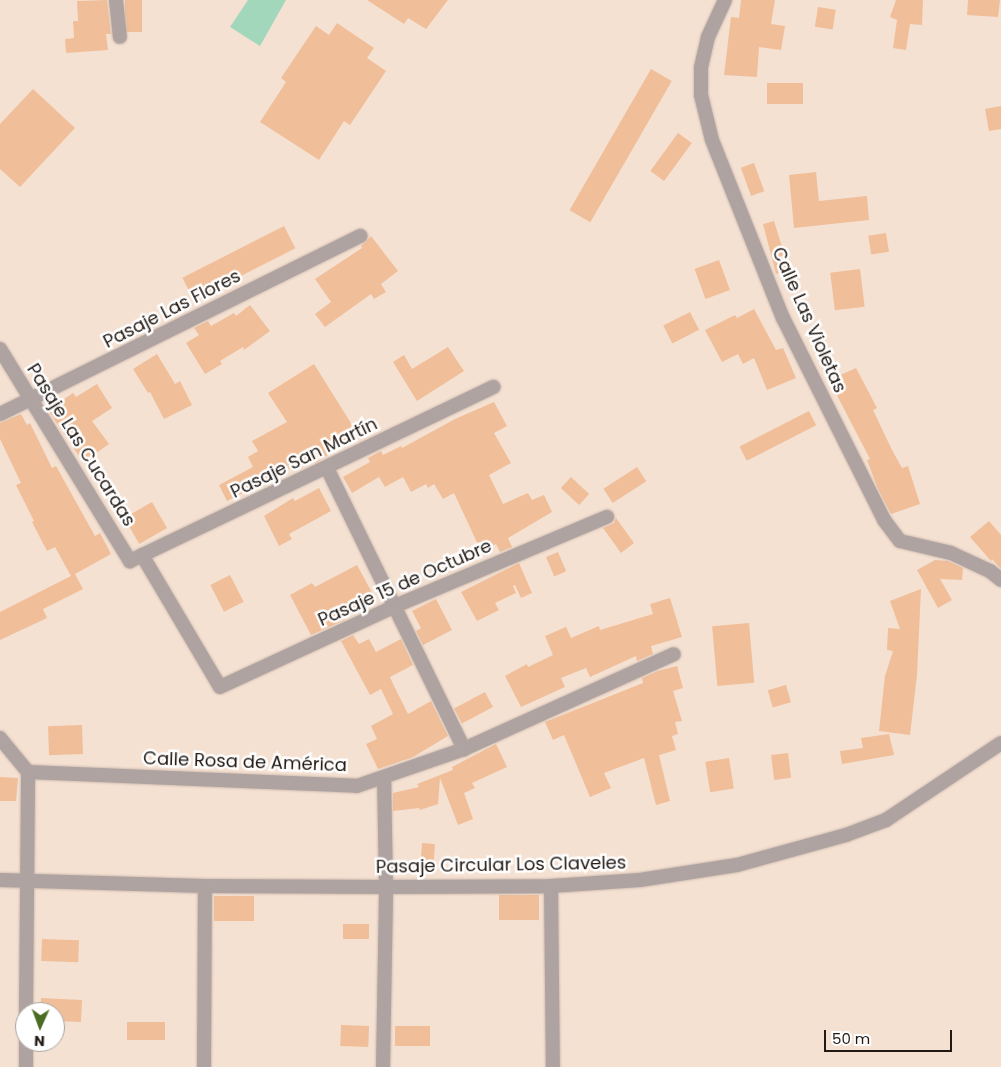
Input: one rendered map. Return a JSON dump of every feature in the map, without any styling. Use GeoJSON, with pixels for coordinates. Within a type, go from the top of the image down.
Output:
{"type":"FeatureCollection","features":[{"type":"Feature","properties":{"kind":"street"},"geometry":{"type":"LineString","coordinates":[[116,0],[120,37]]}},
{"type":"Feature","properties":{"kind":"street","name":"Calle Las Violetas"},"geometry":{"type":"LineString","coordinates":[[725,0],[708,37],[701,68],[701,95],[712,140],[783,318],[884,520],[900,541],[951,553],[990,571],[1001,580]]}},
{"type":"Feature","properties":{"kind":"street","name":"Pasaje Las Flores"},"geometry":{"type":"LineString","coordinates":[[0,414],[360,236]]}},
{"type":"Feature","properties":{"kind":"street","name":"Pasaje Las Cucardas"},"geometry":{"type":"LineString","coordinates":[[0,349],[30,400],[220,688]]}},
{"type":"Feature","properties":{"kind":"street","name":"Pasaje San Martín"},"geometry":{"type":"LineString","coordinates":[[136,558],[493,387]]}},
{"type":"Feature","properties":{"kind":"street"},"geometry":{"type":"LineString","coordinates":[[327,468],[464,749]]}},
{"type":"Feature","properties":{"kind":"street","name":"Pasaje 15 de Octubre"},"geometry":{"type":"LineString","coordinates":[[220,688],[395,606],[607,517]]}},
{"type":"Feature","properties":{"kind":"street","name":"Calle Rosa de América"},"geometry":{"type":"LineString","coordinates":[[28,772],[357,786],[464,749],[674,654]]}},
{"type":"Feature","properties":{"kind":"street"},"geometry":{"type":"LineString","coordinates":[[0,738],[28,772],[26,1002]]}},
{"type":"Feature","properties":{"kind":"street","name":"Pasaje Circular Los Claveles"},"geometry":{"type":"LineString","coordinates":[[0,880],[205,886],[386,887],[552,886],[640,880],[737,865],[846,835],[886,820],[1001,743]]}},
{"type":"Feature","properties":{"kind":"street"},"geometry":{"type":"LineString","coordinates":[[383,1067],[386,887],[384,777]]}},
{"type":"Feature","properties":{"kind":"street"},"geometry":{"type":"LineString","coordinates":[[204,1067],[205,886]]}},
{"type":"Feature","properties":{"kind":"street"},"geometry":{"type":"LineString","coordinates":[[552,886],[552,1067]]}},
{"type":"Feature","properties":{"kind":"street"},"geometry":{"type":"LineString","coordinates":[[26,1052],[26,1067]]}},
{"type":"Feature","properties":{"kind":"green space"},"geometry":{"type":"Polygon","coordinates":[[[248,0],[286,0],[260,46],[230,27],[248,0]]]}},
{"type":"Feature","properties":{"kind":"building"},"geometry":{"type":"Polygon","coordinates":[[[107,0],[111,34],[106,34],[108,50],[66,53],[65,39],[74,38],[73,21],[78,21],[77,1],[107,0]]]}},
{"type":"Feature","properties":{"kind":"building"},"geometry":{"type":"Polygon","coordinates":[[[125,0],[142,0],[142,32],[125,32],[125,0]]]}},
{"type":"Feature","properties":{"kind":"building"},"geometry":{"type":"Polygon","coordinates":[[[367,0],[448,0],[426,29],[408,18],[404,24],[367,0]]]}},
{"type":"Feature","properties":{"kind":"building"},"geometry":{"type":"Polygon","coordinates":[[[741,0],[775,0],[771,24],[785,26],[781,50],[759,47],[757,77],[724,75],[731,17],[739,18],[741,0]]]}},
{"type":"Feature","properties":{"kind":"building"},"geometry":{"type":"Polygon","coordinates":[[[896,0],[923,0],[922,25],[910,24],[906,50],[893,48],[897,20],[890,17],[896,0]]]}},
{"type":"Feature","properties":{"kind":"building"},"geometry":{"type":"Polygon","coordinates":[[[968,0],[1000,0],[998,17],[967,15],[968,0]]]}},
{"type":"Feature","properties":{"kind":"building"},"geometry":{"type":"Polygon","coordinates":[[[818,7],[836,10],[833,30],[815,27],[818,7]]]}},
{"type":"Feature","properties":{"kind":"building"},"geometry":{"type":"Polygon","coordinates":[[[337,23],[374,48],[367,58],[386,71],[350,125],[344,121],[319,160],[260,122],[286,82],[281,78],[316,26],[329,35],[337,23]]]}},
{"type":"Feature","properties":{"kind":"building"},"geometry":{"type":"Polygon","coordinates":[[[651,69],[672,81],[590,222],[570,210],[651,69]]]}},
{"type":"Feature","properties":{"kind":"building"},"geometry":{"type":"Polygon","coordinates":[[[767,83],[803,83],[803,104],[767,104],[767,83]]]}},
{"type":"Feature","properties":{"kind":"building"},"geometry":{"type":"Polygon","coordinates":[[[33,89],[75,128],[20,187],[0,169],[0,124],[33,89]]]}},
{"type":"Feature","properties":{"kind":"building"},"geometry":{"type":"Polygon","coordinates":[[[1001,106],[1001,129],[989,131],[985,109],[1001,106]]]}},
{"type":"Feature","properties":{"kind":"building"},"geometry":{"type":"Polygon","coordinates":[[[678,133],[692,143],[664,181],[650,171],[678,133]]]}},
{"type":"Feature","properties":{"kind":"building"},"geometry":{"type":"Polygon","coordinates":[[[754,163],[764,191],[751,196],[741,168],[754,163]]]}},
{"type":"Feature","properties":{"kind":"building"},"geometry":{"type":"Polygon","coordinates":[[[816,172],[819,201],[867,196],[869,220],[794,228],[789,175],[816,172]]]}},
{"type":"Feature","properties":{"kind":"building"},"geometry":{"type":"Polygon","coordinates":[[[774,221],[789,269],[776,274],[763,224],[774,221]]]}},
{"type":"Feature","properties":{"kind":"building"},"geometry":{"type":"Polygon","coordinates":[[[284,226],[295,248],[194,300],[182,278],[284,226]]]}},
{"type":"Feature","properties":{"kind":"building"},"geometry":{"type":"Polygon","coordinates":[[[886,233],[889,252],[871,255],[868,236],[886,233]]]}},
{"type":"Feature","properties":{"kind":"building"},"geometry":{"type":"Polygon","coordinates":[[[371,236],[398,271],[381,284],[386,292],[374,299],[371,294],[325,327],[315,314],[331,302],[315,279],[362,248],[361,246],[371,236]]]}},
{"type":"Feature","properties":{"kind":"building"},"geometry":{"type":"Polygon","coordinates":[[[719,260],[730,290],[706,299],[695,269],[719,260]]]}},
{"type":"Feature","properties":{"kind":"building"},"geometry":{"type":"Polygon","coordinates":[[[860,269],[865,307],[835,310],[830,273],[860,269]]]}},
{"type":"Feature","properties":{"kind":"building"},"geometry":{"type":"Polygon","coordinates":[[[250,305],[270,331],[244,350],[243,347],[220,361],[222,364],[205,374],[186,343],[199,335],[194,328],[208,321],[211,326],[234,313],[236,316],[250,305]]]}},
{"type":"Feature","properties":{"kind":"building"},"geometry":{"type":"Polygon","coordinates":[[[754,309],[776,350],[783,348],[796,378],[767,390],[754,358],[743,364],[738,354],[722,362],[705,330],[735,315],[737,318],[754,309]]]}},
{"type":"Feature","properties":{"kind":"building"},"geometry":{"type":"Polygon","coordinates":[[[690,312],[699,330],[672,343],[663,326],[690,312]]]}},
{"type":"Feature","properties":{"kind":"building"},"geometry":{"type":"Polygon","coordinates":[[[448,347],[464,371],[417,401],[393,362],[404,355],[412,369],[448,347]]]}},
{"type":"Feature","properties":{"kind":"building"},"geometry":{"type":"Polygon","coordinates":[[[157,354],[175,384],[180,381],[192,405],[164,419],[150,392],[148,393],[133,369],[157,354]]]}},
{"type":"Feature","properties":{"kind":"building"},"geometry":{"type":"Polygon","coordinates":[[[314,364],[359,436],[317,462],[313,463],[310,458],[227,501],[219,485],[253,467],[248,457],[258,451],[252,441],[287,422],[268,393],[314,364]]]}},
{"type":"Feature","properties":{"kind":"building"},"geometry":{"type":"Polygon","coordinates":[[[856,368],[877,408],[873,410],[892,450],[902,468],[908,466],[920,504],[891,514],[878,489],[867,460],[870,459],[829,380],[856,368]]]}},
{"type":"Feature","properties":{"kind":"building"},"geometry":{"type":"Polygon","coordinates":[[[97,384],[112,408],[92,421],[109,444],[83,462],[48,410],[73,393],[76,397],[97,384]]]}},
{"type":"Feature","properties":{"kind":"building"},"geometry":{"type":"Polygon","coordinates":[[[494,402],[507,426],[494,433],[511,463],[489,475],[503,504],[528,493],[532,500],[544,495],[552,512],[508,538],[512,547],[500,552],[496,544],[481,551],[454,493],[443,499],[434,484],[428,488],[426,484],[411,492],[403,477],[385,487],[379,477],[352,493],[343,477],[370,462],[368,458],[381,451],[383,455],[401,446],[402,448],[455,419],[494,402]]]}},
{"type":"Feature","properties":{"kind":"building"},"geometry":{"type":"Polygon","coordinates":[[[809,411],[816,425],[747,461],[740,446],[809,411]]]}},
{"type":"Feature","properties":{"kind":"building"},"geometry":{"type":"Polygon","coordinates":[[[21,414],[27,425],[30,423],[52,468],[56,466],[95,536],[100,533],[111,554],[75,574],[83,589],[43,609],[47,618],[0,640],[0,612],[71,576],[55,547],[47,551],[16,485],[21,483],[0,439],[0,423],[21,414]]]}},
{"type":"Feature","properties":{"kind":"building"},"geometry":{"type":"Polygon","coordinates":[[[637,467],[646,481],[613,503],[603,489],[637,467]]]}},
{"type":"Feature","properties":{"kind":"building"},"geometry":{"type":"Polygon","coordinates":[[[571,477],[589,494],[579,505],[561,488],[571,477]]]}},
{"type":"Feature","properties":{"kind":"building"},"geometry":{"type":"Polygon","coordinates":[[[319,488],[331,511],[289,534],[292,539],[279,546],[264,516],[293,498],[295,501],[319,488]]]}},
{"type":"Feature","properties":{"kind":"building"},"geometry":{"type":"Polygon","coordinates":[[[152,502],[167,528],[139,544],[124,518],[152,502]]]}},
{"type":"Feature","properties":{"kind":"building"},"geometry":{"type":"Polygon","coordinates":[[[616,518],[634,543],[621,553],[603,528],[614,523],[616,518]]]}},
{"type":"Feature","properties":{"kind":"building"},"geometry":{"type":"Polygon","coordinates":[[[989,521],[1001,535],[1001,569],[992,559],[991,561],[970,537],[989,521]]]}},
{"type":"Feature","properties":{"kind":"building"},"geometry":{"type":"Polygon","coordinates":[[[558,552],[566,571],[554,576],[546,557],[558,552]]]}},
{"type":"Feature","properties":{"kind":"building"},"geometry":{"type":"Polygon","coordinates":[[[935,560],[948,561],[963,568],[962,580],[940,579],[952,600],[938,608],[917,570],[935,560]]]}},
{"type":"Feature","properties":{"kind":"building"},"geometry":{"type":"Polygon","coordinates":[[[519,563],[532,593],[521,598],[515,585],[513,586],[516,593],[495,603],[499,610],[477,621],[461,592],[519,563]]]}},
{"type":"Feature","properties":{"kind":"building"},"geometry":{"type":"Polygon","coordinates":[[[357,565],[376,600],[343,617],[345,620],[311,635],[290,595],[312,583],[315,587],[357,565]]]}},
{"type":"Feature","properties":{"kind":"building"},"geometry":{"type":"Polygon","coordinates":[[[230,575],[244,602],[224,612],[210,585],[230,575]]]}},
{"type":"Feature","properties":{"kind":"building"},"geometry":{"type":"Polygon","coordinates":[[[921,589],[917,675],[910,735],[879,731],[885,676],[893,651],[887,650],[888,628],[900,629],[890,601],[921,589]]]}},
{"type":"Feature","properties":{"kind":"building"},"geometry":{"type":"Polygon","coordinates":[[[670,598],[682,637],[651,646],[653,654],[637,661],[636,656],[590,677],[586,668],[561,678],[565,687],[521,707],[505,676],[527,664],[528,667],[553,655],[545,636],[566,627],[571,638],[599,626],[600,630],[653,614],[650,604],[670,598]]]}},
{"type":"Feature","properties":{"kind":"building"},"geometry":{"type":"Polygon","coordinates":[[[436,599],[452,630],[423,645],[416,631],[421,628],[412,611],[436,599]]]}},
{"type":"Feature","properties":{"kind":"building"},"geometry":{"type":"Polygon","coordinates":[[[749,623],[754,683],[717,686],[712,626],[749,623]]]}},
{"type":"Feature","properties":{"kind":"building"},"geometry":{"type":"Polygon","coordinates":[[[353,635],[359,644],[369,639],[376,652],[401,639],[413,665],[390,677],[394,686],[408,714],[431,701],[448,736],[413,757],[378,769],[366,744],[377,739],[371,726],[393,714],[381,689],[370,695],[341,641],[353,635]]]}},
{"type":"Feature","properties":{"kind":"building"},"geometry":{"type":"Polygon","coordinates":[[[677,666],[683,688],[673,691],[682,721],[675,722],[678,734],[672,736],[676,750],[659,755],[670,801],[656,805],[644,758],[604,773],[611,788],[590,797],[564,735],[553,740],[545,722],[643,683],[642,678],[658,671],[677,666]]]}},
{"type":"Feature","properties":{"kind":"building"},"geometry":{"type":"Polygon","coordinates":[[[786,685],[791,702],[773,708],[768,690],[786,685]]]}},
{"type":"Feature","properties":{"kind":"building"},"geometry":{"type":"Polygon","coordinates":[[[485,692],[493,707],[462,723],[454,708],[485,692]]]}},
{"type":"Feature","properties":{"kind":"building"},"geometry":{"type":"Polygon","coordinates":[[[82,725],[83,754],[49,755],[48,726],[82,725]]]}},
{"type":"Feature","properties":{"kind":"building"},"geometry":{"type":"Polygon","coordinates":[[[889,734],[894,755],[842,764],[840,751],[863,748],[861,738],[889,734]]]}},
{"type":"Feature","properties":{"kind":"building"},"geometry":{"type":"Polygon","coordinates":[[[496,744],[507,767],[472,783],[475,788],[464,793],[473,819],[458,825],[440,778],[438,804],[420,810],[419,808],[393,811],[393,793],[419,787],[417,784],[453,770],[452,767],[496,744]]]}},
{"type":"Feature","properties":{"kind":"building"},"geometry":{"type":"Polygon","coordinates":[[[788,753],[791,778],[774,780],[771,755],[788,753]]]}},
{"type":"Feature","properties":{"kind":"building"},"geometry":{"type":"Polygon","coordinates":[[[729,758],[734,789],[710,792],[705,762],[729,758]]]}},
{"type":"Feature","properties":{"kind":"building"},"geometry":{"type":"Polygon","coordinates":[[[0,777],[18,778],[16,801],[0,801],[0,777]]]}},
{"type":"Feature","properties":{"kind":"building"},"geometry":{"type":"Polygon","coordinates":[[[422,843],[435,844],[433,871],[420,870],[422,843]]]}},
{"type":"Feature","properties":{"kind":"building"},"geometry":{"type":"Polygon","coordinates":[[[499,895],[539,895],[539,920],[499,920],[499,895]]]}},
{"type":"Feature","properties":{"kind":"building"},"geometry":{"type":"Polygon","coordinates":[[[214,896],[254,896],[254,921],[214,921],[214,896]]]}},
{"type":"Feature","properties":{"kind":"building"},"geometry":{"type":"Polygon","coordinates":[[[343,924],[369,924],[369,939],[343,939],[343,924]]]}},
{"type":"Feature","properties":{"kind":"building"},"geometry":{"type":"Polygon","coordinates":[[[42,939],[79,940],[78,962],[41,961],[42,939]]]}},
{"type":"Feature","properties":{"kind":"building"},"geometry":{"type":"Polygon","coordinates":[[[41,998],[82,1000],[81,1022],[65,1021],[65,1002],[41,1002],[41,998]]]}},
{"type":"Feature","properties":{"kind":"building"},"geometry":{"type":"Polygon","coordinates":[[[127,1022],[165,1022],[165,1040],[127,1040],[127,1022]]]}},
{"type":"Feature","properties":{"kind":"building"},"geometry":{"type":"Polygon","coordinates":[[[341,1025],[369,1026],[368,1047],[340,1046],[341,1025]]]}},
{"type":"Feature","properties":{"kind":"building"},"geometry":{"type":"Polygon","coordinates":[[[395,1026],[430,1026],[430,1046],[395,1046],[395,1026]]]}}]}
